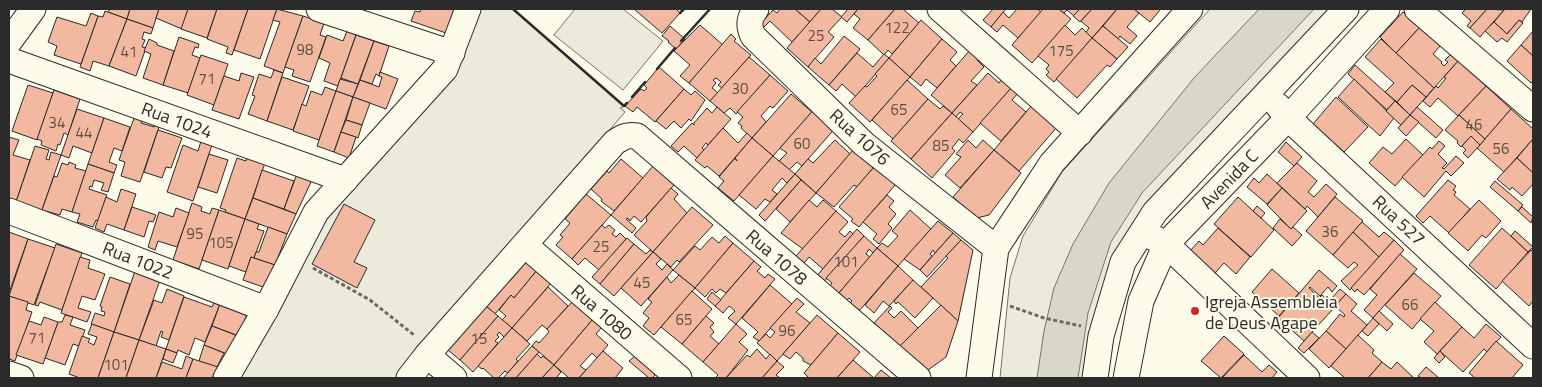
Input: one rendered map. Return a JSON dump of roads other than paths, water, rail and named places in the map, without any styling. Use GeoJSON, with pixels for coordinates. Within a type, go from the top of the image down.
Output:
{"type":"FeatureCollection","features":[{"type":"Feature","properties":{"kind":"street"},"geometry":{"type":"LineString","coordinates":[[9,42],[33,9]]}},
{"type":"Feature","properties":{"kind":"street"},"geometry":{"type":"LineString","coordinates":[[319,9],[452,53]]}},
{"type":"Feature","properties":{"kind":"street"},"geometry":{"type":"LineString","coordinates":[[226,378],[266,308],[316,212],[445,69],[468,9]]}},
{"type":"Feature","properties":{"kind":"street","name":"Rua 1076"},"geometry":{"type":"LineString","coordinates":[[756,9],[749,21],[753,36],[864,144],[996,248]]}},
{"type":"Feature","properties":{"kind":"street"},"geometry":{"type":"LineString","coordinates":[[940,9],[1080,133]]}},
{"type":"Feature","properties":{"kind":"street","name":"Avenida C"},"geometry":{"type":"LineString","coordinates":[[1095,378],[1101,336],[1123,262],[1155,212],[1346,9]]}},
{"type":"Feature","properties":{"kind":"street","name":"Avenida C"},"geometry":{"type":"LineString","coordinates":[[1126,378],[1141,301],[1166,244],[1288,118],[1387,9]]}},
{"type":"Feature","properties":{"kind":"street"},"geometry":{"type":"LineString","coordinates":[[1417,9],[1533,109]]}},
{"type":"Feature","properties":{"kind":"street"},"geometry":{"type":"LineString","coordinates":[[979,378],[996,248],[1052,163],[1080,133],[1182,11]]}},
{"type":"Feature","properties":{"kind":"street","name":"Rua 1024"},"geometry":{"type":"LineString","coordinates":[[9,60],[345,180]]}},
{"type":"Feature","properties":{"kind":"street","name":"Rua 527"},"geometry":{"type":"LineString","coordinates":[[1266,93],[1288,118],[1533,346]]}},
{"type":"Feature","properties":{"kind":"street","name":"Rua 1078"},"geometry":{"type":"LineString","coordinates":[[525,245],[615,142],[625,136],[637,136],[918,378]]}},
{"type":"Feature","properties":{"kind":"street","name":"Rua 1022"},"geometry":{"type":"LineString","coordinates":[[9,211],[266,308]]}},
{"type":"Feature","properties":{"kind":"street"},"geometry":{"type":"LineString","coordinates":[[1143,232],[1166,244],[1307,378]]}},
{"type":"Feature","properties":{"kind":"street"},"geometry":{"type":"LineString","coordinates":[[409,378],[423,347],[525,245]]}},
{"type":"Feature","properties":{"kind":"street","name":"Rua 1080"},"geometry":{"type":"LineString","coordinates":[[525,245],[679,378]]}},
{"type":"Feature","properties":{"kind":"street"},"geometry":{"type":"LineString","coordinates":[[423,347],[454,378]]}},
{"type":"Feature","properties":{"kind":"street"},"geometry":{"type":"LineString","coordinates":[[9,374],[21,378]]}},
{"type":"Feature","properties":{"kind":"place","name":"Igreja Assembleia de Deus Agape"},"geometry":{"type":"Point","coordinates":[1195,311]}}]}
